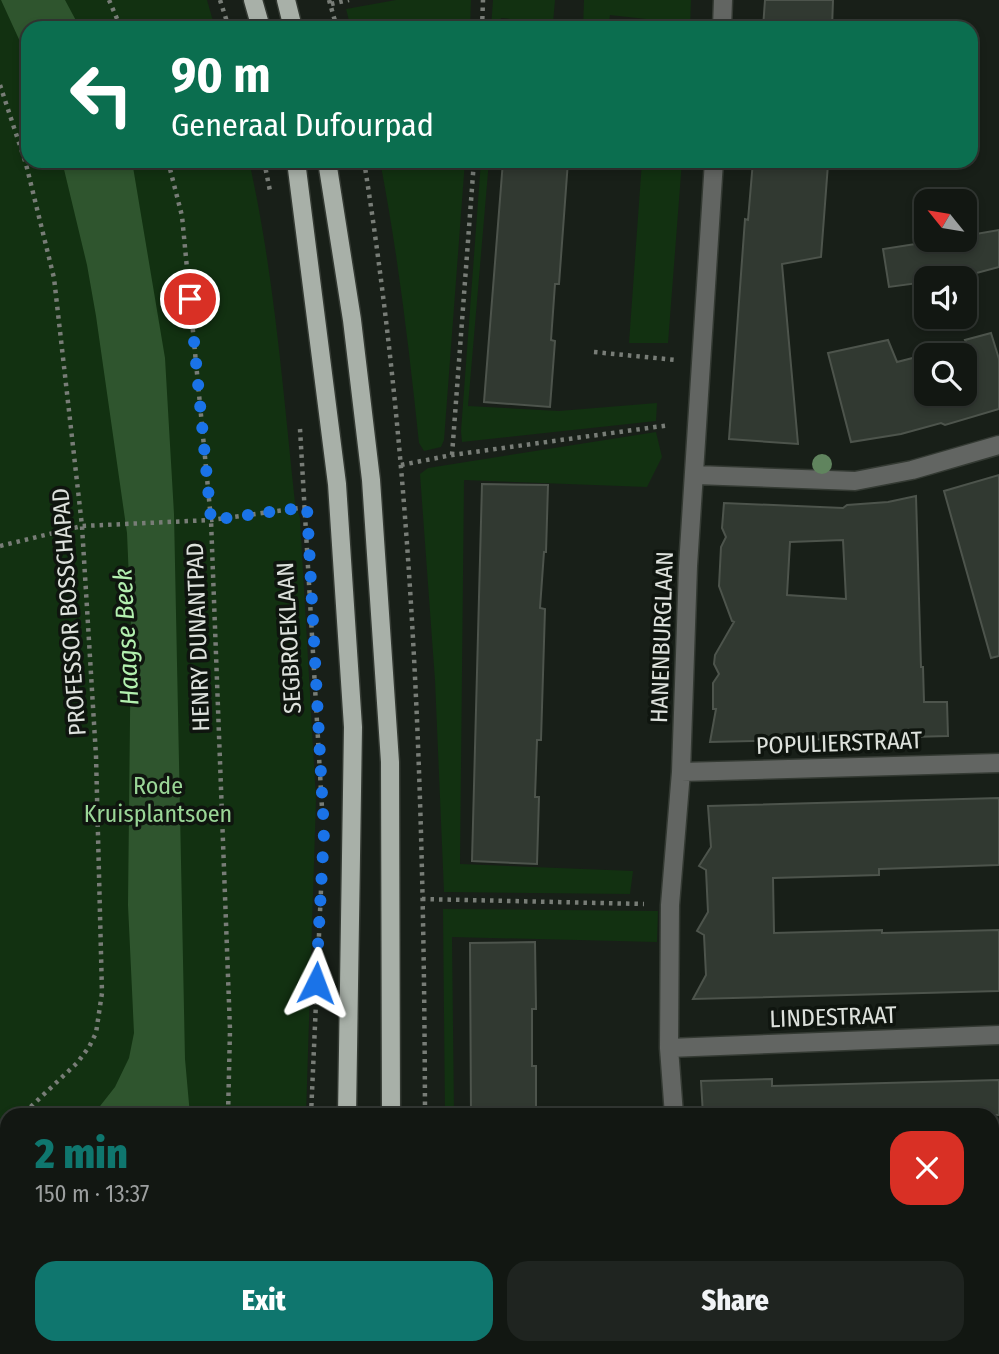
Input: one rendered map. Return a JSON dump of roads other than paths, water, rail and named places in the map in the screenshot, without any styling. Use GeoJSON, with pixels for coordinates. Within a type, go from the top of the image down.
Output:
{"type":"FeatureCollection","features":[{"type":"Feature","properties":{"kind":"main road"},"geometry":{"type":"LineString","coordinates":[[253,0],[259,21]]}},
{"type":"Feature","properties":{"kind":"main road"},"geometry":{"type":"LineString","coordinates":[[286,0],[291,21]]}},
{"type":"Feature","properties":{"kind":"main road"},"geometry":{"type":"LineString","coordinates":[[297,168],[337,484],[353,727],[347,1108]]}},
{"type":"Feature","properties":{"kind":"main road"},"geometry":{"type":"LineString","coordinates":[[328,168],[352,320],[371,480],[390,762],[391,1108]]}},
{"type":"Feature","properties":{"kind":"street"},"geometry":{"type":"LineString","coordinates":[[722,21],[723,0]]}},
{"type":"Feature","properties":{"kind":"street","name":"HANENBURGLAAN"},"geometry":{"type":"LineString","coordinates":[[673,1108],[669,1048],[670,905],[681,772],[688,566],[715,168]]}},
{"type":"Feature","properties":{"kind":"street"},"geometry":{"type":"LineString","coordinates":[[696,475],[855,481],[912,470],[999,445]]}},
{"type":"Feature","properties":{"kind":"street","name":"POPULIERSTRAAT"},"geometry":{"type":"LineString","coordinates":[[681,772],[999,763]]}},
{"type":"Feature","properties":{"kind":"street","name":"LINDESTRAAT"},"geometry":{"type":"LineString","coordinates":[[669,1048],[999,1035]]}},
{"type":"Feature","properties":{"kind":"water label","name":"Haagse Beek"},"geometry":{"type":"Point","coordinates":[126,637]}},
{"type":"Feature","properties":{"kind":"park label","name":"Rode Kruisplantsoen"},"geometry":{"type":"Point","coordinates":[158,800]}}]}
